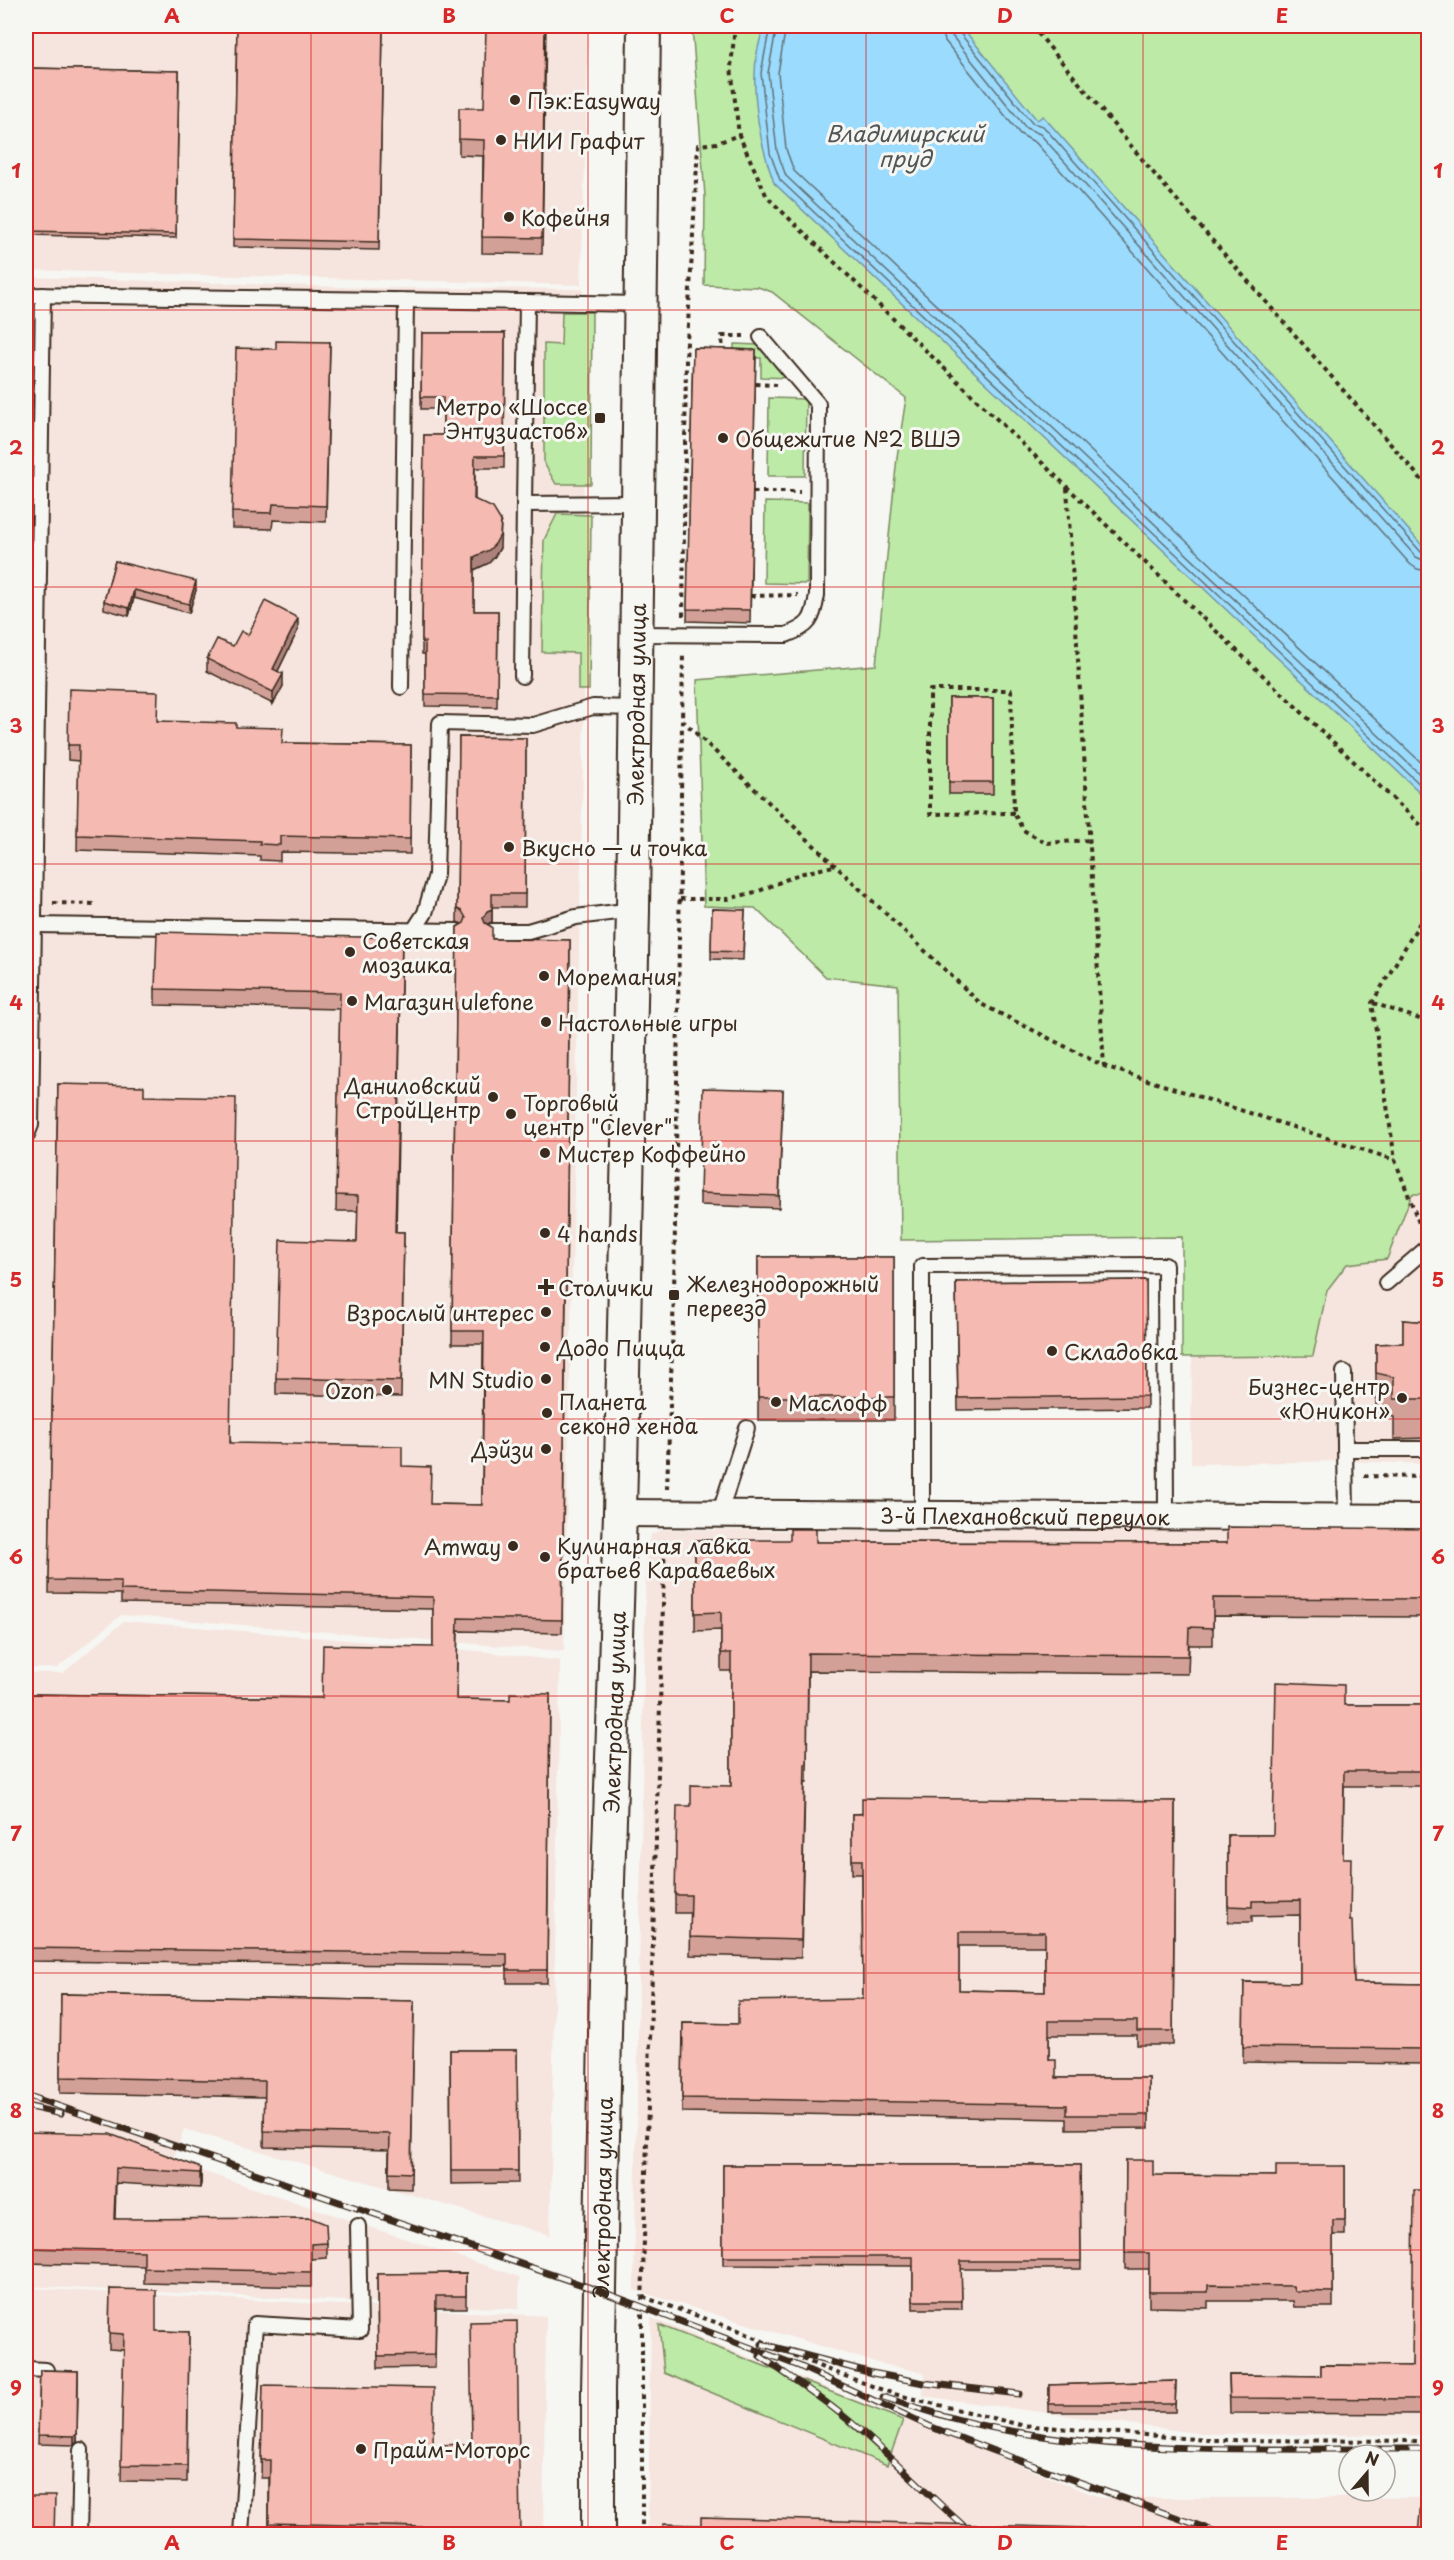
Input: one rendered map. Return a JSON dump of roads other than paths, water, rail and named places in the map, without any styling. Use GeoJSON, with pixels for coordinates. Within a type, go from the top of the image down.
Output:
{"type":"FeatureCollection","features":[{"type":"Feature","properties":{"kind":"street","name":"Электродная улица"},"geometry":{"type":"LineString","coordinates":[[598,2535],[598,2390],[608,1881],[620,1513],[633,910],[644,26]]}},
{"type":"Feature","properties":{"kind":"street","name":"3-й Плехановский переулок"},"geometry":{"type":"LineString","coordinates":[[620,1513],[1428,1518]]}},
{"type":"Feature","properties":{"kind":"lane"},"geometry":{"type":"LineString","coordinates":[[26,295],[641,304]]}},
{"type":"Feature","properties":{"kind":"lane"},"geometry":{"type":"LineString","coordinates":[[26,1137],[31,1125],[43,295]]}},
{"type":"Feature","properties":{"kind":"lane"},"geometry":{"type":"LineString","coordinates":[[401,687],[406,302]]}},
{"type":"Feature","properties":{"kind":"lane"},"geometry":{"type":"LineString","coordinates":[[522,676],[527,302]]}},
{"type":"Feature","properties":{"kind":"lane"},"geometry":{"type":"LineString","coordinates":[[637,634],[786,635],[800,630],[808,623],[814,612],[817,596],[818,404],[761,337]]}},
{"type":"Feature","properties":{"kind":"lane"},"geometry":{"type":"LineString","coordinates":[[524,504],[639,503]]}},
{"type":"Feature","properties":{"kind":"lane"},"geometry":{"type":"LineString","coordinates":[[414,930],[425,913],[436,875],[440,723],[533,724],[593,707],[636,708]]}},
{"type":"Feature","properties":{"kind":"lane"},"geometry":{"type":"LineString","coordinates":[[492,931],[528,931],[576,917],[633,910]]}},
{"type":"Feature","properties":{"kind":"lane"},"geometry":{"type":"LineString","coordinates":[[34,926],[457,931]]}},
{"type":"Feature","properties":{"kind":"lane"},"geometry":{"type":"LineString","coordinates":[[1386,1283],[1428,1247]]}},
{"type":"Feature","properties":{"kind":"lane"},"geometry":{"type":"LineString","coordinates":[[922,1515],[922,1266],[1165,1265],[1166,1516]]}},
{"type":"Feature","properties":{"kind":"lane"},"geometry":{"type":"LineString","coordinates":[[1344,1372],[1346,1517]]}},
{"type":"Feature","properties":{"kind":"lane"},"geometry":{"type":"LineString","coordinates":[[719,1515],[747,1428]]}},
{"type":"Feature","properties":{"kind":"lane"},"geometry":{"type":"LineString","coordinates":[[1345,1449],[1428,1449]]}},
{"type":"Feature","properties":{"kind":"lane"},"geometry":{"type":"LineString","coordinates":[[241,2535],[255,2324],[360,2330],[358,2226]]}},
{"type":"Feature","properties":{"kind":"lane"},"geometry":{"type":"LineString","coordinates":[[26,2369],[46,2370]]}},
{"type":"Feature","properties":{"kind":"lane"},"geometry":{"type":"LineString","coordinates":[[79,2535],[81,2450]]}},
{"type":"Feature","properties":{"kind":"water","name":"Владимирский пруд"},"geometry":{"type":"Polygon","coordinates":[[[765,26],[961,26],[1037,120],[1043,116],[1428,552],[1428,800],[774,183],[763,146],[756,104],[756,63],[765,26]]]}},
{"type":"Feature","properties":{"kind":"railway"},"geometry":{"type":"LineString","coordinates":[[26,2095],[600,2291],[799,2366],[929,2426],[1222,2534]]}},
{"type":"Feature","properties":{"kind":"railway"},"geometry":{"type":"LineString","coordinates":[[26,2106],[61,2114]]}},
{"type":"Feature","properties":{"kind":"railway"},"geometry":{"type":"LineString","coordinates":[[762,2344],[872,2373],[924,2383],[1019,2394]]}},
{"type":"Feature","properties":{"kind":"railway"},"geometry":{"type":"LineString","coordinates":[[760,2356],[851,2422],[973,2534]]}},
{"type":"Feature","properties":{"kind":"railway"},"geometry":{"type":"LineString","coordinates":[[883,2397],[978,2425],[1063,2439],[1115,2444],[1219,2449],[1428,2449]]}},
{"type":"Feature","properties":{"kind":"place","name":"Пэк:Easyway"},"geometry":{"type":"Point","coordinates":[515,100]}},
{"type":"Feature","properties":{"kind":"place","name":"НИИ Графит"},"geometry":{"type":"Point","coordinates":[501,140]}},
{"type":"Feature","properties":{"kind":"place","name":"Кофейня"},"geometry":{"type":"Point","coordinates":[509,217]}},
{"type":"Feature","properties":{"kind":"place","name":"Метро «Шоссе Энтузиастов»"},"geometry":{"type":"Point","coordinates":[600,418]}},
{"type":"Feature","properties":{"kind":"place","name":"Общежитие №2 ВШЭ"},"geometry":{"type":"Point","coordinates":[723,438]}},
{"type":"Feature","properties":{"kind":"place","name":"Вкусно — и точка"},"geometry":{"type":"Point","coordinates":[509,847]}},
{"type":"Feature","properties":{"kind":"place","name":"Советская мозаика"},"geometry":{"type":"Point","coordinates":[350,952]}},
{"type":"Feature","properties":{"kind":"place","name":"Моремания"},"geometry":{"type":"Point","coordinates":[544,976]}},
{"type":"Feature","properties":{"kind":"place","name":"Магазин ulefone"},"geometry":{"type":"Point","coordinates":[352,1001]}},
{"type":"Feature","properties":{"kind":"place","name":"Настольные игры"},"geometry":{"type":"Point","coordinates":[546,1022]}},
{"type":"Feature","properties":{"kind":"place","name":"Даниловский СтройЦентр"},"geometry":{"type":"Point","coordinates":[493,1097]}},
{"type":"Feature","properties":{"kind":"place","name":"Торговый центр \"Clever\""},"geometry":{"type":"Point","coordinates":[511,1114]}},
{"type":"Feature","properties":{"kind":"place","name":"Мистер Коффейно"},"geometry":{"type":"Point","coordinates":[545,1153]}},
{"type":"Feature","properties":{"kind":"place","name":"4 hands"},"geometry":{"type":"Point","coordinates":[545,1233]}},
{"type":"Feature","properties":{"kind":"place","name":"Столички"},"geometry":{"type":"Point","coordinates":[546,1287]}},
{"type":"Feature","properties":{"kind":"place","name":"Железнодорожный переезд"},"geometry":{"type":"Point","coordinates":[674,1295]}},
{"type":"Feature","properties":{"kind":"place","name":"Взрослый интерес"},"geometry":{"type":"Point","coordinates":[546,1312]}},
{"type":"Feature","properties":{"kind":"place","name":"Додо Пицца"},"geometry":{"type":"Point","coordinates":[545,1347]}},
{"type":"Feature","properties":{"kind":"place","name":"Складовка"},"geometry":{"type":"Point","coordinates":[1052,1351]}},
{"type":"Feature","properties":{"kind":"place","name":"MN Studio"},"geometry":{"type":"Point","coordinates":[546,1379]}},
{"type":"Feature","properties":{"kind":"place","name":"Ozon"},"geometry":{"type":"Point","coordinates":[387,1390]}},
{"type":"Feature","properties":{"kind":"place","name":"Бизнес-центр «Юникон»"},"geometry":{"type":"Point","coordinates":[1402,1398]}},
{"type":"Feature","properties":{"kind":"place","name":"Маслофф"},"geometry":{"type":"Point","coordinates":[776,1402]}},
{"type":"Feature","properties":{"kind":"place","name":"Планета секонд хенда"},"geometry":{"type":"Point","coordinates":[547,1413]}},
{"type":"Feature","properties":{"kind":"place","name":"Дэйзи"},"geometry":{"type":"Point","coordinates":[546,1449]}},
{"type":"Feature","properties":{"kind":"place","name":"Amway"},"geometry":{"type":"Point","coordinates":[513,1546]}},
{"type":"Feature","properties":{"kind":"place","name":"Кулинарная лавка братьев Караваевых"},"geometry":{"type":"Point","coordinates":[545,1557]}},
{"type":"Feature","properties":{"kind":"place","name":"Прайм-Моторс"},"geometry":{"type":"Point","coordinates":[361,2449]}}]}
